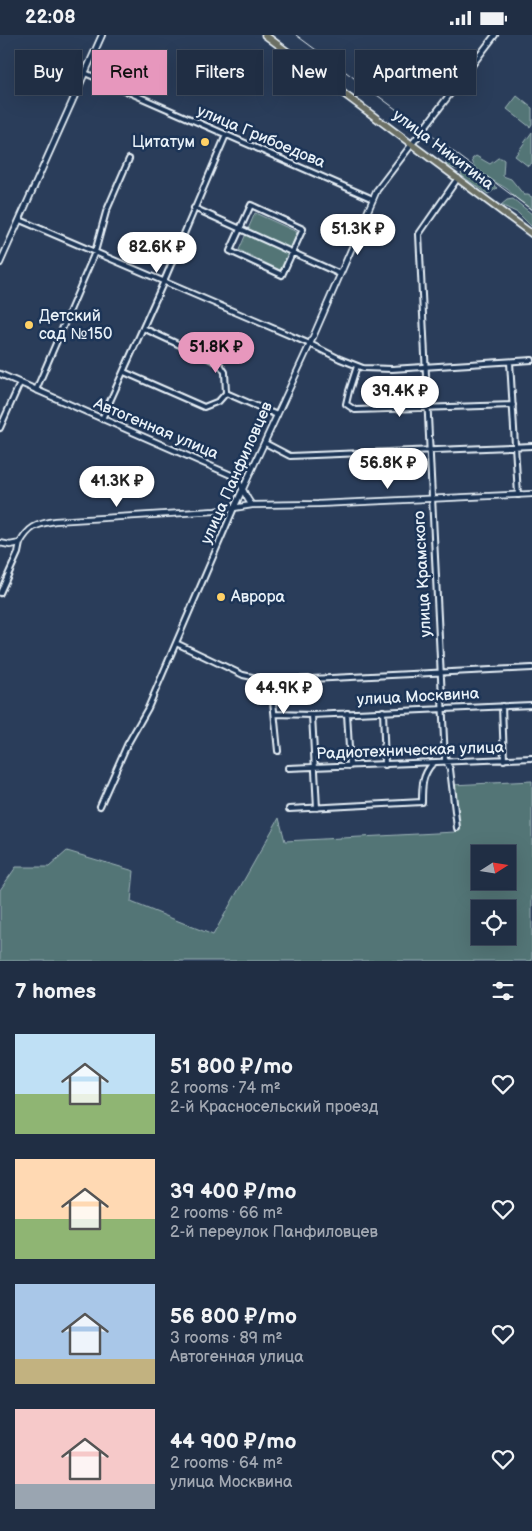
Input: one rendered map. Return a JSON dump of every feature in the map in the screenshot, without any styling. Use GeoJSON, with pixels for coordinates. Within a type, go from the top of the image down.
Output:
{"type":"FeatureCollection","features":[{"type":"Feature","properties":{"kind":"main road","name":"улица Никитина"},"geometry":{"type":"LineString","coordinates":[[265,35],[532,234]]}},
{"type":"Feature","properties":{"kind":"street"},"geometry":{"type":"LineString","coordinates":[[0,263],[102,35]]}},
{"type":"Feature","properties":{"kind":"street","name":"улица Панфиловцев"},"geometry":{"type":"LineString","coordinates":[[100,806],[127,745],[146,713],[234,508],[278,415],[377,190],[495,35]]}},
{"type":"Feature","properties":{"kind":"street","name":"улица Грибоедова"},"geometry":{"type":"LineString","coordinates":[[85,73],[373,199]]}},
{"type":"Feature","properties":{"kind":"street"},"geometry":{"type":"LineString","coordinates":[[102,420],[226,135]]}},
{"type":"Feature","properties":{"kind":"street"},"geometry":{"type":"LineString","coordinates":[[36,390],[95,252],[106,212],[129,159]]}},
{"type":"Feature","properties":{"kind":"street","name":"улица Крамского"},"geometry":{"type":"LineString","coordinates":[[457,828],[450,769],[444,759],[419,234],[458,178]]}},
{"type":"Feature","properties":{"kind":"street"},"geometry":{"type":"LineString","coordinates":[[251,205],[302,229],[292,252],[282,275],[230,251],[251,205]]}},
{"type":"Feature","properties":{"kind":"street"},"geometry":{"type":"LineString","coordinates":[[194,208],[340,274]]}},
{"type":"Feature","properties":{"kind":"street"},"geometry":{"type":"LineString","coordinates":[[20,220],[310,343],[340,359],[363,368],[392,369],[532,361]]}},
{"type":"Feature","properties":{"kind":"street"},"geometry":{"type":"LineString","coordinates":[[124,372],[204,407],[219,401],[226,393],[225,372],[219,363],[143,328]]}},
{"type":"Feature","properties":{"kind":"street"},"geometry":{"type":"LineString","coordinates":[[510,362],[518,495]]}},
{"type":"Feature","properties":{"kind":"street"},"geometry":{"type":"LineString","coordinates":[[357,366],[346,405],[350,409],[428,409],[513,405]]}},
{"type":"Feature","properties":{"kind":"street","name":"Автогенная улица"},"geometry":{"type":"LineString","coordinates":[[0,374],[231,475],[240,483],[252,505]]}},
{"type":"Feature","properties":{"kind":"street"},"geometry":{"type":"LineString","coordinates":[[0,428],[20,383]]}},
{"type":"Feature","properties":{"kind":"street"},"geometry":{"type":"LineString","coordinates":[[226,393],[278,415]]}},
{"type":"Feature","properties":{"kind":"street"},"geometry":{"type":"LineString","coordinates":[[265,443],[290,457],[532,446]]}},
{"type":"Feature","properties":{"kind":"street"},"geometry":{"type":"LineString","coordinates":[[0,593],[18,553],[20,543],[30,529],[42,523],[252,505],[318,504],[432,497],[532,494]]}},
{"type":"Feature","properties":{"kind":"street"},"geometry":{"type":"LineString","coordinates":[[0,543],[10,545],[20,543]]}},
{"type":"Feature","properties":{"kind":"street"},"geometry":{"type":"LineString","coordinates":[[176,643],[244,675],[271,681],[532,668]]}},
{"type":"Feature","properties":{"kind":"street"},"geometry":{"type":"LineString","coordinates":[[271,681],[278,751]]}},
{"type":"Feature","properties":{"kind":"street","name":"улица Москвина"},"geometry":{"type":"LineString","coordinates":[[274,714],[312,715],[532,705]]}},
{"type":"Feature","properties":{"kind":"street"},"geometry":{"type":"LineString","coordinates":[[502,706],[504,760]]}},
{"type":"Feature","properties":{"kind":"street"},"geometry":{"type":"LineString","coordinates":[[383,711],[386,765]]}},
{"type":"Feature","properties":{"kind":"street"},"geometry":{"type":"LineString","coordinates":[[347,713],[350,766]]}},
{"type":"Feature","properties":{"kind":"street"},"geometry":{"type":"LineString","coordinates":[[312,715],[317,807]]}},
{"type":"Feature","properties":{"kind":"street","name":"Радиотехническая улица"},"geometry":{"type":"LineString","coordinates":[[288,768],[532,758]]}},
{"type":"Feature","properties":{"kind":"street"},"geometry":{"type":"LineString","coordinates":[[288,809],[422,802],[422,780],[426,770],[433,763]]}},
{"type":"Feature","properties":{"kind":"green space"},"geometry":{"type":"Polygon","coordinates":[[[517,96],[532,108],[532,124],[530,127],[507,109],[517,96]]]}},
{"type":"Feature","properties":{"kind":"green space"},"geometry":{"type":"Polygon","coordinates":[[[532,132],[532,163],[528,166],[515,156],[532,132]]]}},
{"type":"Feature","properties":{"kind":"green space"},"geometry":{"type":"Polygon","coordinates":[[[445,150],[449,155],[464,164],[465,167],[455,169],[446,164],[447,160],[440,154],[445,150]]]}},
{"type":"Feature","properties":{"kind":"green space"},"geometry":{"type":"Polygon","coordinates":[[[476,156],[490,164],[498,158],[504,160],[503,176],[511,179],[524,195],[532,197],[532,210],[507,189],[481,173],[474,165],[472,159],[476,156]]]}},
{"type":"Feature","properties":{"kind":"green space"},"geometry":{"type":"Polygon","coordinates":[[[469,170],[474,172],[481,181],[497,188],[488,194],[462,176],[461,172],[469,170]]]}},
{"type":"Feature","properties":{"kind":"green space"},"geometry":{"type":"Polygon","coordinates":[[[513,199],[532,214],[532,227],[518,213],[501,205],[507,200],[513,199]]]}},
{"type":"Feature","properties":{"kind":"green space"},"geometry":{"type":"Polygon","coordinates":[[[255,213],[297,232],[282,271],[239,250],[255,213]]]}},
{"type":"Feature","properties":{"kind":"green space"},"geometry":{"type":"Polygon","coordinates":[[[532,781],[532,961],[0,961],[0,890],[16,867],[49,867],[67,851],[134,871],[131,902],[213,935],[279,818],[285,841],[455,832],[452,785],[532,781]]]}},
{"type":"Feature","properties":{"kind":"tram line"},"geometry":{"type":"LineString","coordinates":[[296,35],[532,210]]}},
{"type":"Feature","properties":{"kind":"place","name":"Цитатум"},"geometry":{"type":"Point","coordinates":[205,142]}},
{"type":"Feature","properties":{"kind":"place","name":"Детский сад №150"},"geometry":{"type":"Point","coordinates":[29,325]}},
{"type":"Feature","properties":{"kind":"place","name":"Аврора"},"geometry":{"type":"Point","coordinates":[221,597]}}]}
